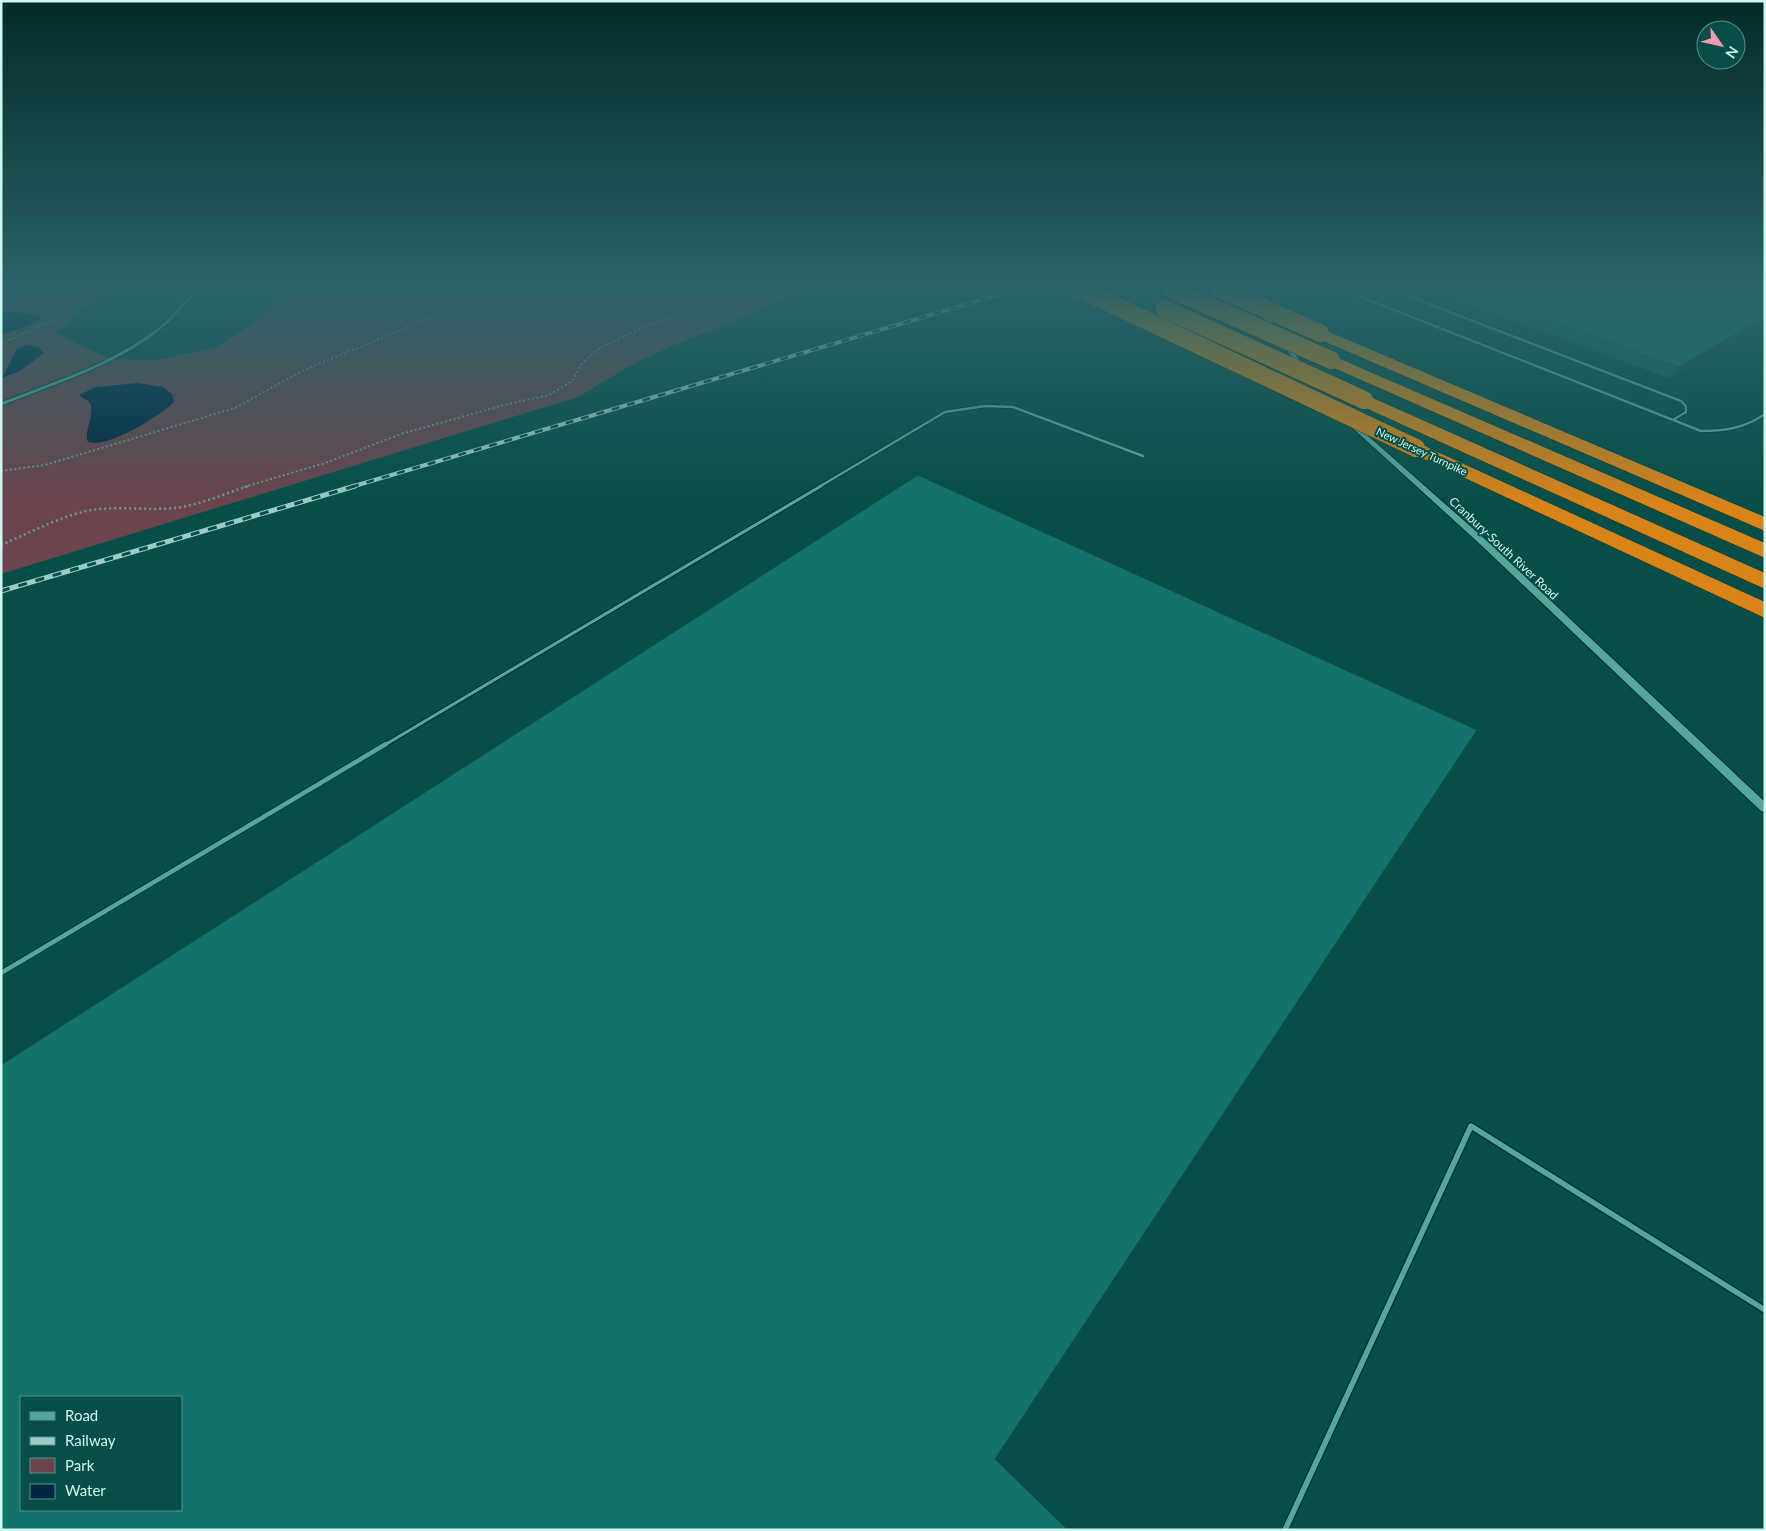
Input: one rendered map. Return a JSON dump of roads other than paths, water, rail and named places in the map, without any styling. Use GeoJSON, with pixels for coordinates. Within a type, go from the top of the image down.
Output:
{"type":"FeatureCollection","features":[{"type":"Feature","properties":{"kind":"highway","name":"New Jersey Turnpike"},"geometry":{"type":"LineString","coordinates":[[1231,360],[1765,611]]}},
{"type":"Feature","properties":{"kind":"highway","name":"New Jersey Turnpike"},"geometry":{"type":"LineString","coordinates":[[1278,360],[1765,582]]}},
{"type":"Feature","properties":{"kind":"highway"},"geometry":{"type":"LineString","coordinates":[[1332,360],[1765,551]]}},
{"type":"Feature","properties":{"kind":"highway"},"geometry":{"type":"LineString","coordinates":[[1382,360],[1765,525]]}},
{"type":"Feature","properties":{"kind":"main road","name":"Cranbury-South River Road"},"geometry":{"type":"LineString","coordinates":[[1297,360],[1311,379],[1356,429],[1484,543],[1765,808]]}},
{"type":"Feature","properties":{"kind":"street"},"geometry":{"type":"LineString","coordinates":[[1,404],[106,360]]}},
{"type":"Feature","properties":{"kind":"lane"},"geometry":{"type":"LineString","coordinates":[[1521,360],[1701,432],[1731,430],[1750,426],[1765,414]]}},
{"type":"Feature","properties":{"kind":"lane"},"geometry":{"type":"LineString","coordinates":[[1576,360],[1681,401],[1686,406],[1686,412],[1672,420]]}},
{"type":"Feature","properties":{"kind":"lane"},"geometry":{"type":"LineString","coordinates":[[1,973],[946,412],[985,406],[1013,407],[1143,456]]}},
{"type":"Feature","properties":{"kind":"lane"},"geometry":{"type":"LineString","coordinates":[[1285,1530],[1472,1126],[1765,1310]]}},
{"type":"Feature","properties":{"kind":"water"},"geometry":{"type":"Polygon","coordinates":[[[11,360],[34,360],[20,371],[2,378],[11,360]]]}},
{"type":"Feature","properties":{"kind":"water"},"geometry":{"type":"Polygon","coordinates":[[[138,383],[163,387],[172,394],[174,402],[146,423],[133,430],[107,441],[88,442],[87,433],[92,411],[89,402],[79,395],[96,387],[138,383]]]}},
{"type":"Feature","properties":{"kind":"railway"},"geometry":{"type":"LineString","coordinates":[[351,487],[777,360]]}},
{"type":"Feature","properties":{"kind":"railway"},"geometry":{"type":"LineString","coordinates":[[1,591],[355,486]]}}]}
